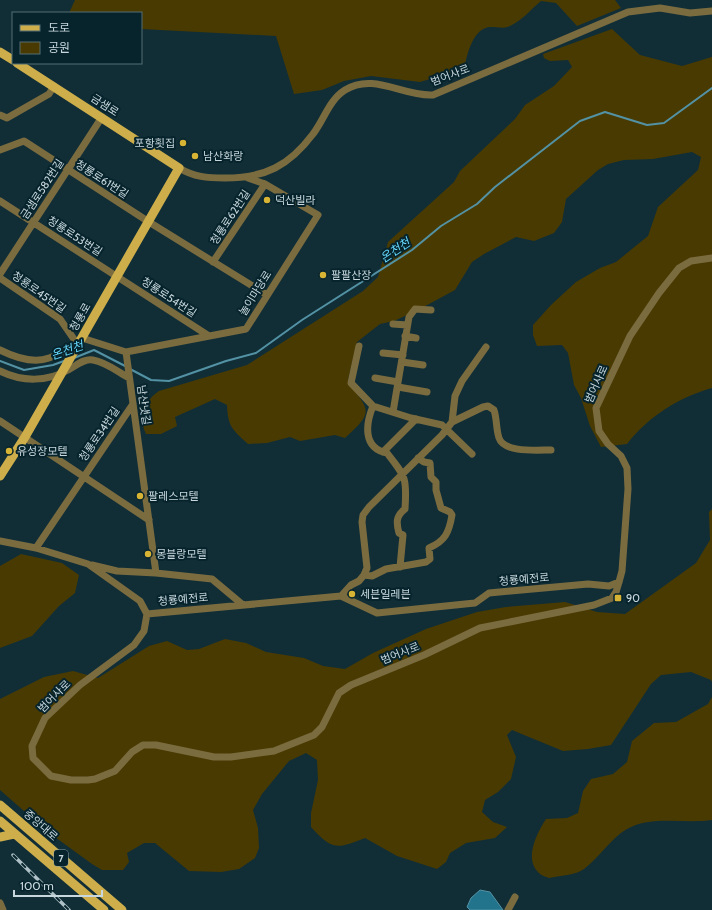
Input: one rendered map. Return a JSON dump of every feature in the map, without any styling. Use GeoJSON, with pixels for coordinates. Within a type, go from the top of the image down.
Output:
{"type":"FeatureCollection","features":[{"type":"Feature","properties":{"kind":"main road"},"geometry":{"type":"LineString","coordinates":[[0,52],[12,59]]}},
{"type":"Feature","properties":{"kind":"main road","name":"금샘로"},"geometry":{"type":"LineString","coordinates":[[19,64],[178,168]]}},
{"type":"Feature","properties":{"kind":"main road","name":"청룡로"},"geometry":{"type":"LineString","coordinates":[[0,476],[25,437],[149,222],[178,168]]}},
{"type":"Feature","properties":{"kind":"main road","name":"중앙대로"},"geometry":{"type":"LineString","coordinates":[[0,806],[122,909]]}},
{"type":"Feature","properties":{"kind":"main road","name":"7"},"geometry":{"type":"LineString","coordinates":[[0,821],[104,910]]}},
{"type":"Feature","properties":{"kind":"main road"},"geometry":{"type":"LineString","coordinates":[[0,837],[14,834]]}},
{"type":"Feature","properties":{"kind":"street","name":"범어사로"},"geometry":{"type":"LineString","coordinates":[[178,168],[194,176],[204,178],[248,178],[263,174],[281,165],[299,152],[314,133],[331,103],[344,90],[359,84],[378,83],[422,96],[433,94],[444,91],[570,35],[628,12],[660,8],[690,13],[712,11]]}},
{"type":"Feature","properties":{"kind":"street"},"geometry":{"type":"LineString","coordinates":[[0,115],[7,118],[49,94],[54,86]]}},
{"type":"Feature","properties":{"kind":"street","name":"금샘로582번길"},"geometry":{"type":"LineString","coordinates":[[0,274],[102,117]]}},
{"type":"Feature","properties":{"kind":"street","name":"청룡로61번길"},"geometry":{"type":"LineString","coordinates":[[0,150],[24,141],[149,222]]}},
{"type":"Feature","properties":{"kind":"street","name":"놀이마당로"},"geometry":{"type":"LineString","coordinates":[[80,341],[126,352],[246,329],[318,215],[265,184],[248,178]]}},
{"type":"Feature","properties":{"kind":"street","name":"청룡로62번길"},"geometry":{"type":"LineString","coordinates":[[213,262],[265,184]]}},
{"type":"Feature","properties":{"kind":"street","name":"청룡로53번길"},"geometry":{"type":"LineString","coordinates":[[0,201],[118,276]]}},
{"type":"Feature","properties":{"kind":"street","name":"청룡로62번길"},"geometry":{"type":"LineString","coordinates":[[149,222],[267,295]]}},
{"type":"Feature","properties":{"kind":"street","name":"범어사로"},"geometry":{"type":"LineString","coordinates":[[147,614],[144,631],[134,645],[80,685],[45,718],[32,746],[33,758],[51,776],[71,780],[95,779],[105,776],[115,771],[132,752],[143,745],[156,745],[214,757],[231,757],[274,751],[314,735],[322,727],[339,693],[351,685],[424,656],[480,628],[606,601],[616,592],[622,571],[627,510],[627,468],[621,456],[608,444],[599,431],[596,408],[630,336],[663,288],[679,268],[691,261],[712,258]]}},
{"type":"Feature","properties":{"kind":"street","name":"청룡로54번길"},"geometry":{"type":"LineString","coordinates":[[118,276],[209,336]]}},
{"type":"Feature","properties":{"kind":"street","name":"청룡로45번길"},"geometry":{"type":"LineString","coordinates":[[0,278],[60,319],[80,341]]}},
{"type":"Feature","properties":{"kind":"street"},"geometry":{"type":"LineString","coordinates":[[393,412],[405,336],[411,312],[415,309],[431,310]]}},
{"type":"Feature","properties":{"kind":"street"},"geometry":{"type":"LineString","coordinates":[[393,324],[407,325]]}},
{"type":"Feature","properties":{"kind":"street"},"geometry":{"type":"LineString","coordinates":[[405,336],[416,338]]}},
{"type":"Feature","properties":{"kind":"street"},"geometry":{"type":"LineString","coordinates":[[0,350],[12,356],[36,360],[48,359],[80,341]]}},
{"type":"Feature","properties":{"kind":"street"},"geometry":{"type":"LineString","coordinates":[[359,346],[351,382],[373,406],[416,419],[438,423],[472,454]]}},
{"type":"Feature","properties":{"kind":"street"},"geometry":{"type":"LineString","coordinates":[[452,422],[454,396],[473,363],[486,347]]}},
{"type":"Feature","properties":{"kind":"street"},"geometry":{"type":"LineString","coordinates":[[126,352],[129,378]]}},
{"type":"Feature","properties":{"kind":"street"},"geometry":{"type":"LineString","coordinates":[[382,353],[423,365]]}},
{"type":"Feature","properties":{"kind":"street","name":"남산냇길"},"geometry":{"type":"LineString","coordinates":[[0,371],[26,379],[45,379],[61,374],[84,361],[92,360],[106,364],[129,378],[156,573]]}},
{"type":"Feature","properties":{"kind":"street"},"geometry":{"type":"LineString","coordinates":[[375,378],[427,392]]}},
{"type":"Feature","properties":{"kind":"street","name":"청룡로34번길"},"geometry":{"type":"LineString","coordinates":[[36,548],[133,404]]}},
{"type":"Feature","properties":{"kind":"street"},"geometry":{"type":"LineString","coordinates":[[373,406],[367,426],[368,437],[371,443],[383,452],[387,453],[402,473],[406,482],[405,509],[401,512],[396,522],[399,533],[403,535],[400,566]]}},
{"type":"Feature","properties":{"kind":"street"},"geometry":{"type":"LineString","coordinates":[[341,596],[351,585],[359,581],[367,568],[362,522],[364,515],[402,473],[452,422],[488,406],[494,410],[501,443],[508,448],[551,450]]}},
{"type":"Feature","properties":{"kind":"street"},"geometry":{"type":"LineString","coordinates":[[383,452],[416,419]]}},
{"type":"Feature","properties":{"kind":"street","name":"청룡로34번길"},"geometry":{"type":"LineString","coordinates":[[0,421],[149,520]]}},
{"type":"Feature","properties":{"kind":"street"},"geometry":{"type":"LineString","coordinates":[[364,575],[372,576],[386,569],[426,562],[430,559],[428,548],[444,540],[452,515],[450,512],[441,508],[436,482],[431,477],[430,464],[418,458]]}},
{"type":"Feature","properties":{"kind":"street","name":"청룡예전로"},"geometry":{"type":"LineString","coordinates":[[0,541],[36,548],[88,564],[140,601],[147,614],[341,596],[377,613],[475,603],[489,593],[588,584],[609,586],[619,582]]}},
{"type":"Feature","properties":{"kind":"street"},"geometry":{"type":"LineString","coordinates":[[88,564],[117,571],[156,573],[212,579],[243,605]]}},
{"type":"Feature","properties":{"kind":"street"},"geometry":{"type":"LineString","coordinates":[[508,910],[515,898]]}},
{"type":"Feature","properties":{"kind":"street"},"geometry":{"type":"LineString","coordinates":[[0,903],[3,910]]}},
{"type":"Feature","properties":{"kind":"green space"},"geometry":{"type":"Polygon","coordinates":[[[75,0],[615,0],[621,8],[577,26],[556,3],[541,1],[515,24],[504,28],[485,28],[480,32],[472,43],[464,69],[420,82],[371,76],[344,81],[322,90],[294,94],[276,36],[142,29],[142,12],[69,12],[75,0]]]}},
{"type":"Feature","properties":{"kind":"green space"},"geometry":{"type":"Polygon","coordinates":[[[612,29],[640,55],[682,66],[712,57],[712,388],[688,397],[665,409],[644,425],[627,444],[601,447],[590,426],[581,398],[574,385],[568,353],[562,345],[537,346],[533,335],[533,325],[551,305],[576,282],[600,268],[616,262],[648,236],[658,207],[698,170],[701,157],[692,152],[653,159],[624,160],[608,164],[598,170],[566,199],[562,222],[554,233],[534,241],[516,237],[484,254],[472,262],[455,290],[394,321],[380,324],[357,342],[348,380],[364,404],[366,410],[362,421],[345,438],[335,435],[300,441],[290,437],[267,443],[248,444],[232,427],[228,418],[227,405],[215,399],[175,417],[177,426],[161,434],[146,434],[143,422],[144,410],[146,405],[159,391],[247,365],[363,291],[378,277],[388,242],[454,182],[460,171],[515,119],[525,105],[554,86],[572,67],[568,60],[550,61],[544,58],[543,54],[612,29]]]}},
{"type":"Feature","properties":{"kind":"green space"},"geometry":{"type":"Polygon","coordinates":[[[712,509],[712,682],[711,680],[691,672],[661,675],[651,684],[611,745],[563,751],[512,730],[507,735],[516,757],[511,779],[498,792],[485,800],[482,812],[493,822],[507,827],[495,838],[466,843],[450,853],[446,862],[437,869],[397,856],[365,838],[341,846],[336,846],[330,844],[318,835],[311,827],[311,813],[318,780],[317,760],[306,753],[289,761],[262,794],[253,810],[258,828],[259,848],[255,858],[239,869],[221,872],[189,871],[155,843],[144,843],[127,853],[129,862],[123,870],[102,870],[48,832],[0,790],[0,699],[44,677],[73,671],[98,678],[149,646],[167,641],[187,650],[199,649],[225,639],[246,643],[266,652],[304,658],[323,666],[345,669],[373,653],[426,629],[477,612],[506,607],[565,602],[597,612],[625,614],[696,563],[710,540],[709,512],[712,509]]]}},
{"type":"Feature","properties":{"kind":"green space"},"geometry":{"type":"Polygon","coordinates":[[[21,554],[62,563],[79,575],[75,593],[59,606],[32,636],[0,648],[0,566],[21,554]]]}},
{"type":"Feature","properties":{"kind":"green space"},"geometry":{"type":"Polygon","coordinates":[[[712,697],[712,820],[657,821],[636,825],[621,833],[581,871],[549,878],[539,873],[534,866],[532,853],[536,838],[546,819],[567,818],[578,813],[583,791],[591,779],[613,774],[627,762],[632,741],[654,723],[676,722],[708,704],[712,697]]]}},
{"type":"Feature","properties":{"kind":"water"},"geometry":{"type":"Polygon","coordinates":[[[480,890],[490,892],[503,910],[470,910],[467,907],[471,898],[480,890]]]}},
{"type":"Feature","properties":{"kind":"waterway","name":"온천천"},"geometry":{"type":"LineString","coordinates":[[130,369],[151,380],[169,381],[226,361],[256,353],[302,320],[412,250],[441,226],[477,204],[495,187],[580,121],[605,112],[647,125],[664,123],[712,88]]}},
{"type":"Feature","properties":{"kind":"waterway","name":"온천천"},"geometry":{"type":"LineString","coordinates":[[74,358],[94,350],[127,367]]}},
{"type":"Feature","properties":{"kind":"waterway","name":"온천천"},"geometry":{"type":"LineString","coordinates":[[0,361],[24,370],[53,365],[64,361]]}},
{"type":"Feature","properties":{"kind":"railway"},"geometry":{"type":"LineString","coordinates":[[13,855],[69,910]]}},
{"type":"Feature","properties":{"kind":"place","name":"포항횟집"},"geometry":{"type":"Point","coordinates":[183,143]}},
{"type":"Feature","properties":{"kind":"place","name":"남산화랑"},"geometry":{"type":"Point","coordinates":[195,156]}},
{"type":"Feature","properties":{"kind":"place","name":"덕산빌라"},"geometry":{"type":"Point","coordinates":[267,200]}},
{"type":"Feature","properties":{"kind":"place","name":"팔팔산장"},"geometry":{"type":"Point","coordinates":[323,275]}},
{"type":"Feature","properties":{"kind":"place","name":"유성장모텔"},"geometry":{"type":"Point","coordinates":[9,451]}},
{"type":"Feature","properties":{"kind":"place","name":"팔레스모텔"},"geometry":{"type":"Point","coordinates":[140,496]}},
{"type":"Feature","properties":{"kind":"place","name":"몽블랑모텔"},"geometry":{"type":"Point","coordinates":[148,554]}},
{"type":"Feature","properties":{"kind":"place","name":"세븐일레븐"},"geometry":{"type":"Point","coordinates":[352,594]}},
{"type":"Feature","properties":{"kind":"place","name":"90"},"geometry":{"type":"Point","coordinates":[618,598]}}]}
